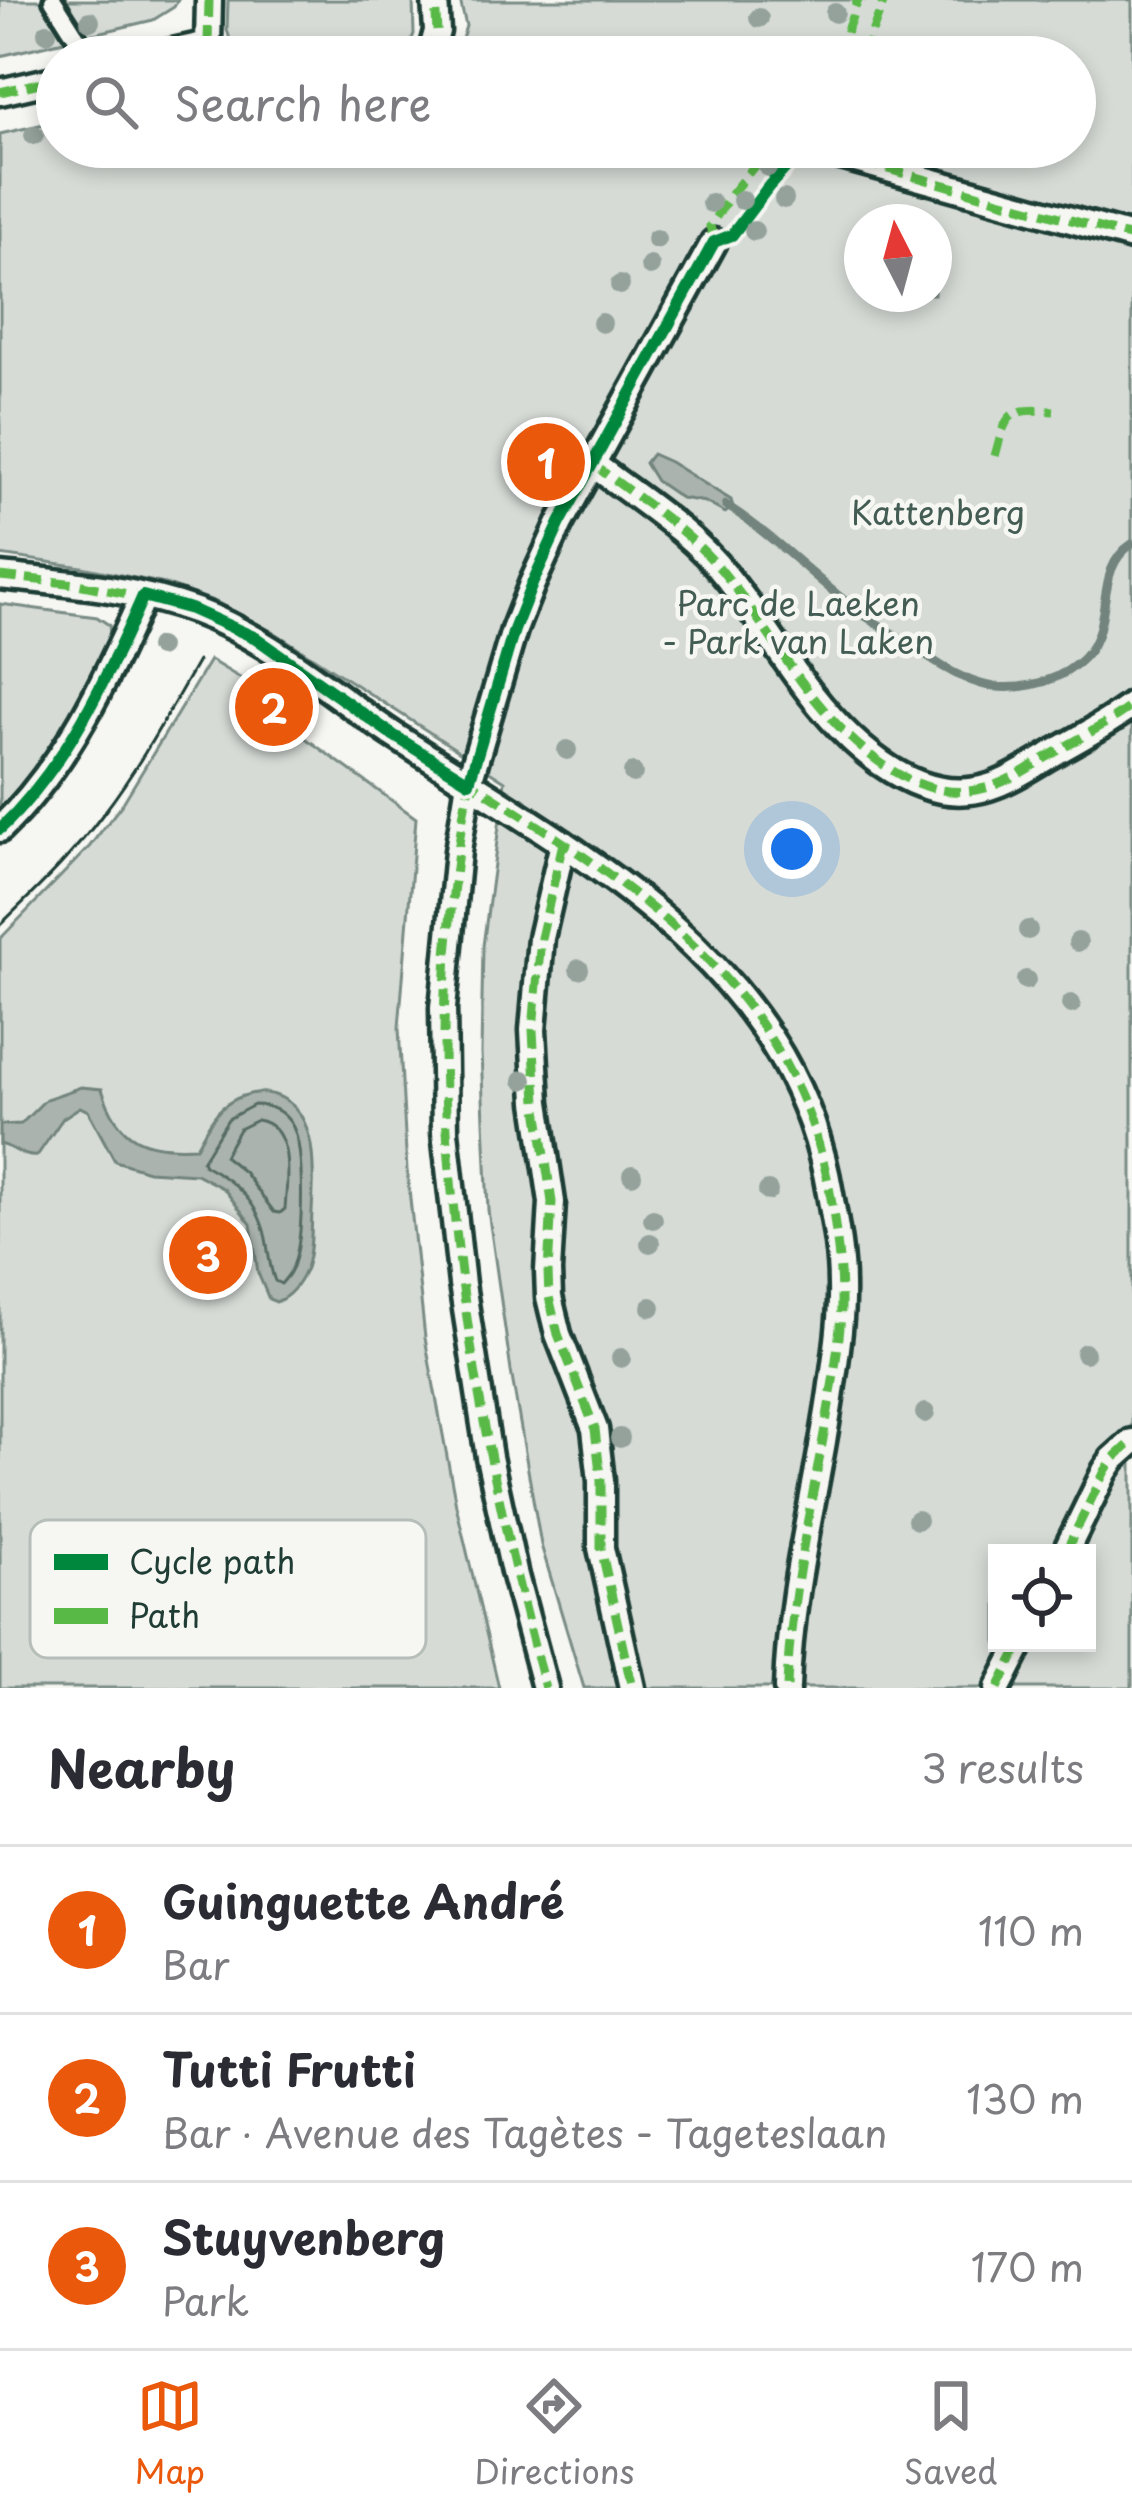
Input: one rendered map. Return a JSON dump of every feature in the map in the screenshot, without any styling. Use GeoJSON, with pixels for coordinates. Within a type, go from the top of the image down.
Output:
{"type":"FeatureCollection","features":[{"type":"Feature","properties":{"kind":"street"},"geometry":{"type":"LineString","coordinates":[[208,0],[210,36]]}},
{"type":"Feature","properties":{"kind":"street"},"geometry":{"type":"LineString","coordinates":[[435,0],[436,36]]}},
{"type":"Feature","properties":{"kind":"street"},"geometry":{"type":"LineString","coordinates":[[0,92],[36,84]]}},
{"type":"Feature","properties":{"kind":"street"},"geometry":{"type":"LineString","coordinates":[[884,168],[1132,237]]}},
{"type":"Feature","properties":{"kind":"street"},"geometry":{"type":"LineString","coordinates":[[545,1688],[489,1456],[462,1284],[445,1132],[446,961],[458,851],[470,782],[514,630],[560,523],[714,242]]}},
{"type":"Feature","properties":{"kind":"street"},"geometry":{"type":"LineString","coordinates":[[593,464],[697,544],[754,611],[838,726],[872,758],[911,780],[963,791],[986,788],[1132,705]]}},
{"type":"Feature","properties":{"kind":"street"},"geometry":{"type":"LineString","coordinates":[[0,576],[143,596],[191,609],[256,638],[562,843],[662,916],[696,946],[761,1022],[810,1114],[830,1191],[842,1281],[826,1427],[793,1610],[787,1688]]}},
{"type":"Feature","properties":{"kind":"street"},"geometry":{"type":"LineString","coordinates":[[0,829],[56,761],[103,682],[143,596]]}},
{"type":"Feature","properties":{"kind":"street"},"geometry":{"type":"LineString","coordinates":[[562,843],[541,938],[533,1030],[537,1102],[552,1202],[549,1297],[595,1429],[601,1548],[632,1688]]}},
{"type":"Feature","properties":{"kind":"street"},"geometry":{"type":"LineString","coordinates":[[1069,1544],[1105,1471],[1132,1442]]}},
{"type":"Feature","properties":{"kind":"street"},"geometry":{"type":"LineString","coordinates":[[998,1688],[1016,1652]]}},
{"type":"Feature","properties":{"kind":"lane"},"geometry":{"type":"LineString","coordinates":[[53,0],[76,36]]}},
{"type":"Feature","properties":{"kind":"green space"},"geometry":{"type":"Polygon","coordinates":[[[0,0],[178,0],[153,20],[85,36],[36,36],[36,48],[0,56],[0,0]]]}},
{"type":"Feature","properties":{"kind":"green space"},"geometry":{"type":"Polygon","coordinates":[[[228,0],[413,0],[413,36],[229,36],[228,0]]]}},
{"type":"Feature","properties":{"kind":"green space","name":"Parc de Laeken - Park van Laken"},"geometry":{"type":"Polygon","coordinates":[[[460,0],[1132,0],[1132,1688],[584,1688],[541,1545],[488,1210],[481,1053],[483,946],[505,781],[277,634],[216,602],[165,584],[0,555],[0,134],[36,126],[36,168],[1096,168],[1096,36],[463,36],[466,26],[460,0]]]}},
{"type":"Feature","properties":{"kind":"green space"},"geometry":{"type":"Polygon","coordinates":[[[0,604],[97,617],[109,625],[100,670],[86,696],[0,819],[0,604]]]}},
{"type":"Feature","properties":{"kind":"green space"},"geometry":{"type":"Polygon","coordinates":[[[210,660],[255,687],[250,698],[416,818],[399,1028],[407,1171],[425,1338],[456,1505],[499,1688],[0,1688],[0,939],[90,846],[123,803],[210,660]]]}},
{"type":"Feature","properties":{"kind":"water"},"geometry":{"type":"Polygon","coordinates":[[[652,454],[731,500],[733,507],[725,513],[705,502],[681,498],[656,481],[645,463],[652,454]]]}},
{"type":"Feature","properties":{"kind":"water"},"geometry":{"type":"Polygon","coordinates":[[[81,1087],[102,1089],[125,1131],[162,1147],[196,1147],[218,1112],[249,1094],[266,1093],[296,1109],[310,1140],[313,1195],[308,1261],[291,1293],[276,1302],[269,1299],[258,1273],[251,1224],[224,1189],[196,1174],[148,1171],[115,1161],[88,1111],[80,1107],[63,1118],[37,1156],[0,1144],[0,1125],[21,1124],[46,1099],[81,1087]]]}},
{"type":"Feature","properties":{"kind":"waterway"},"geometry":{"type":"LineString","coordinates":[[726,505],[865,616],[953,672],[993,687],[1044,681],[1077,664],[1097,635],[1112,570],[1132,544]]}},
{"type":"Feature","properties":{"kind":"tram line"},"geometry":{"type":"LineString","coordinates":[[0,925],[103,814],[198,661]]}},
{"type":"Feature","properties":{"kind":"marked path"},"geometry":{"type":"LineString","coordinates":[[208,36],[209,0]]}},
{"type":"Feature","properties":{"kind":"marked path"},"geometry":{"type":"LineString","coordinates":[[435,0],[436,36]]}},
{"type":"Feature","properties":{"kind":"marked path"},"geometry":{"type":"LineString","coordinates":[[845,36],[858,0]]}},
{"type":"Feature","properties":{"kind":"marked path"},"geometry":{"type":"LineString","coordinates":[[871,36],[884,0]]}},
{"type":"Feature","properties":{"kind":"marked path"},"geometry":{"type":"LineString","coordinates":[[0,92],[36,84]]}},
{"type":"Feature","properties":{"kind":"marked path"},"geometry":{"type":"LineString","coordinates":[[714,242],[710,226],[753,168]]}},
{"type":"Feature","properties":{"kind":"marked path"},"geometry":{"type":"LineString","coordinates":[[884,168],[1132,237]]}},
{"type":"Feature","properties":{"kind":"marked path"},"geometry":{"type":"LineString","coordinates":[[995,456],[1011,416],[1054,411]]}},
{"type":"Feature","properties":{"kind":"marked path"},"geometry":{"type":"LineString","coordinates":[[593,464],[712,560],[836,724],[906,778],[960,792],[989,787],[1132,705]]}},
{"type":"Feature","properties":{"kind":"marked path"},"geometry":{"type":"LineString","coordinates":[[0,576],[148,598]]}},
{"type":"Feature","properties":{"kind":"marked path"},"geometry":{"type":"LineString","coordinates":[[472,775],[458,854],[445,991],[449,1160],[483,1415],[545,1688]]}},
{"type":"Feature","properties":{"kind":"marked path"},"geometry":{"type":"LineString","coordinates":[[464,778],[590,861],[701,953],[748,1006],[786,1066],[815,1134],[833,1211],[840,1321],[795,1600],[787,1688]]}},
{"type":"Feature","properties":{"kind":"marked path"},"geometry":{"type":"LineString","coordinates":[[563,843],[541,938],[533,1030],[537,1102],[552,1202],[549,1297],[558,1334],[595,1429],[601,1548],[632,1688]]}},
{"type":"Feature","properties":{"kind":"marked path"},"geometry":{"type":"LineString","coordinates":[[1069,1544],[1105,1471],[1132,1442]]}},
{"type":"Feature","properties":{"kind":"marked path"},"geometry":{"type":"LineString","coordinates":[[998,1688],[1016,1652]]}},
{"type":"Feature","properties":{"kind":"cycle path"},"geometry":{"type":"LineString","coordinates":[[0,829],[65,749],[143,596],[191,609],[256,638],[393,735],[469,782],[514,630],[560,523],[714,242],[732,235],[785,168]]}},
{"type":"Feature","properties":{"kind":"place","name":"Guinguette André"},"geometry":{"type":"Point","coordinates":[546,462]}},
{"type":"Feature","properties":{"kind":"place","name":"Tutti Frutti"},"geometry":{"type":"Point","coordinates":[274,707]}},
{"type":"Feature","properties":{"kind":"place","name":"Stuyvenberg"},"geometry":{"type":"Point","coordinates":[208,1255]}},
{"type":"Feature","properties":{"kind":"park label","name":"Kattenberg"},"geometry":{"type":"Point","coordinates":[938,511]}}]}
